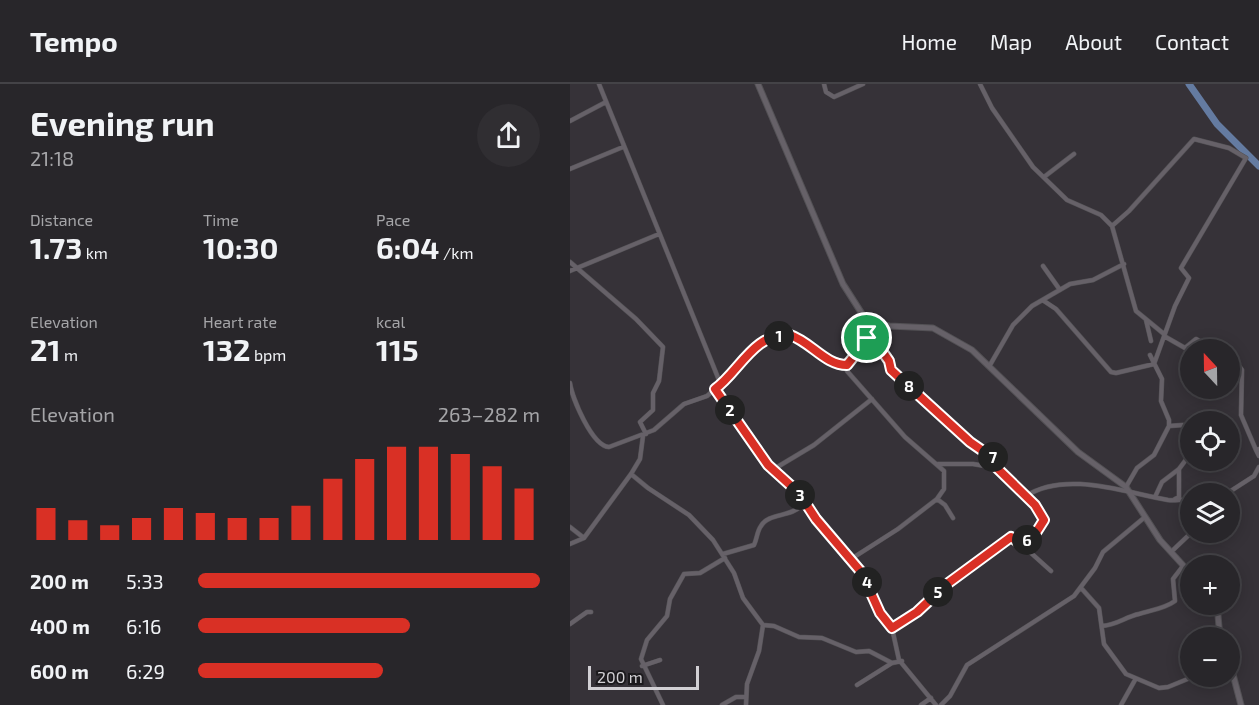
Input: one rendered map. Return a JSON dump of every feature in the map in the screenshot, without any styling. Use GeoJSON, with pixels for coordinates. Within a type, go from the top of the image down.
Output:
{"type":"FeatureCollection","features":[{"type":"Feature","properties":{"kind":"main road"},"geometry":{"type":"LineString","coordinates":[[758,84],[843,284],[866,320],[889,326],[933,328],[955,339],[990,365],[1078,452],[1126,487],[1170,552],[1180,563]]}},
{"type":"Feature","properties":{"kind":"main road"},"geometry":{"type":"LineString","coordinates":[[1236,687],[1241,705]]}},
{"type":"Feature","properties":{"kind":"street"},"geometry":{"type":"LineString","coordinates":[[599,84],[721,385]]}},
{"type":"Feature","properties":{"kind":"street"},"geometry":{"type":"LineString","coordinates":[[824,84],[826,92],[834,97],[863,84]]}},
{"type":"Feature","properties":{"kind":"street"},"geometry":{"type":"LineString","coordinates":[[980,84],[992,108],[1033,167],[1067,200],[1101,215],[1112,226],[1135,309],[1164,335],[1180,345]]}},
{"type":"Feature","properties":{"kind":"street"},"geometry":{"type":"LineString","coordinates":[[570,121],[606,102]]}},
{"type":"Feature","properties":{"kind":"street"},"geometry":{"type":"LineString","coordinates":[[1112,226],[1129,211],[1194,139],[1229,148],[1246,158],[1247,161],[1182,268],[1189,278],[1154,364]]}},
{"type":"Feature","properties":{"kind":"street"},"geometry":{"type":"LineString","coordinates":[[570,169],[623,147]]}},
{"type":"Feature","properties":{"kind":"street"},"geometry":{"type":"LineString","coordinates":[[1044,177],[1074,154]]}},
{"type":"Feature","properties":{"kind":"street"},"geometry":{"type":"LineString","coordinates":[[570,271],[659,234]]}},
{"type":"Feature","properties":{"kind":"street"},"geometry":{"type":"LineString","coordinates":[[570,262],[636,319],[663,347],[659,381],[653,393],[653,410],[640,422],[645,435],[640,459],[632,474],[584,538],[570,544]]}},
{"type":"Feature","properties":{"kind":"street"},"geometry":{"type":"LineString","coordinates":[[990,365],[1018,319],[1032,306],[1070,284],[1101,277],[1124,264]]}},
{"type":"Feature","properties":{"kind":"street"},"geometry":{"type":"LineString","coordinates":[[1043,266],[1060,290]]}},
{"type":"Feature","properties":{"kind":"street"},"geometry":{"type":"LineString","coordinates":[[1044,301],[1056,309],[1111,372],[1116,373],[1154,364]]}},
{"type":"Feature","properties":{"kind":"street"},"geometry":{"type":"LineString","coordinates":[[866,320],[867,338]]}},
{"type":"Feature","properties":{"kind":"street"},"geometry":{"type":"LineString","coordinates":[[1146,320],[1151,341]]}},
{"type":"Feature","properties":{"kind":"street"},"geometry":{"type":"LineString","coordinates":[[570,383],[590,430],[603,447],[645,435],[662,425],[684,404],[697,401],[721,385],[746,355],[766,341],[782,335],[800,339],[834,363],[847,365]]}},
{"type":"Feature","properties":{"kind":"street"},"geometry":{"type":"LineString","coordinates":[[851,559],[898,529],[938,499],[944,489],[944,471],[905,437],[849,375],[847,365],[871,335],[891,370],[921,394],[970,442],[996,460],[997,468]]}},
{"type":"Feature","properties":{"kind":"street"},"geometry":{"type":"LineString","coordinates":[[1126,487],[1137,468],[1154,455],[1168,426],[1169,420],[1161,401],[1162,379],[1150,355]]}},
{"type":"Feature","properties":{"kind":"street"},"geometry":{"type":"LineString","coordinates":[[1240,367],[1242,370],[1241,414],[1258,449],[1259,456]]}},
{"type":"Feature","properties":{"kind":"street"},"geometry":{"type":"LineString","coordinates":[[715,389],[774,469],[800,495],[816,519],[866,579],[880,613],[892,628],[896,654],[936,705]]}},
{"type":"Feature","properties":{"kind":"street"},"geometry":{"type":"LineString","coordinates":[[774,469],[814,445],[872,399]]}},
{"type":"Feature","properties":{"kind":"street"},"geometry":{"type":"LineString","coordinates":[[1168,426],[1180,425]]}},
{"type":"Feature","properties":{"kind":"street"},"geometry":{"type":"LineString","coordinates":[[938,464],[973,464],[997,468],[1035,505],[1044,520],[1037,531],[1021,544]]}},
{"type":"Feature","properties":{"kind":"street"},"geometry":{"type":"LineString","coordinates":[[1240,485],[1254,476],[1259,467]]}},
{"type":"Feature","properties":{"kind":"street"},"geometry":{"type":"LineString","coordinates":[[1155,498],[1162,482],[1179,469]]}},
{"type":"Feature","properties":{"kind":"street"},"geometry":{"type":"LineString","coordinates":[[1173,501],[1179,497],[1179,469]]}},
{"type":"Feature","properties":{"kind":"street"},"geometry":{"type":"LineString","coordinates":[[632,474],[648,489],[689,515],[724,556],[740,586],[743,598],[763,624],[774,626],[799,638],[822,638],[856,652],[869,651],[892,663]]}},
{"type":"Feature","properties":{"kind":"street"},"geometry":{"type":"LineString","coordinates":[[1026,496],[1041,489],[1082,484],[1180,501]]}},
{"type":"Feature","properties":{"kind":"street"},"geometry":{"type":"LineString","coordinates":[[663,705],[642,666],[642,651],[667,616],[670,599],[681,578],[688,572],[705,571],[724,556],[754,545],[764,522],[799,508],[800,495]]}},
{"type":"Feature","properties":{"kind":"street"},"geometry":{"type":"LineString","coordinates":[[938,499],[945,505],[952,518]]}},
{"type":"Feature","properties":{"kind":"street"},"geometry":{"type":"LineString","coordinates":[[940,705],[950,696],[967,665],[1043,618],[1082,589],[1103,552],[1146,517]]}},
{"type":"Feature","properties":{"kind":"street"},"geometry":{"type":"LineString","coordinates":[[570,527],[584,538]]}},
{"type":"Feature","properties":{"kind":"street"},"geometry":{"type":"LineString","coordinates":[[892,628],[917,612],[947,584],[1011,537],[1051,571]]}},
{"type":"Feature","properties":{"kind":"street"},"geometry":{"type":"LineString","coordinates":[[1170,552],[1180,543]]}},
{"type":"Feature","properties":{"kind":"street"},"geometry":{"type":"LineString","coordinates":[[1102,626],[1119,624],[1136,614],[1170,605],[1175,601],[1173,579],[1180,570]]}},
{"type":"Feature","properties":{"kind":"street"},"geometry":{"type":"LineString","coordinates":[[1082,589],[1100,608],[1103,639],[1119,667],[1135,680],[1151,686],[1168,687],[1180,682]]}},
{"type":"Feature","properties":{"kind":"street"},"geometry":{"type":"LineString","coordinates":[[570,624],[587,612],[591,612]]}},
{"type":"Feature","properties":{"kind":"street"},"geometry":{"type":"LineString","coordinates":[[746,705],[750,673],[761,644],[763,624]]}},
{"type":"Feature","properties":{"kind":"street"},"geometry":{"type":"LineString","coordinates":[[642,666],[660,660]]}},
{"type":"Feature","properties":{"kind":"street"},"geometry":{"type":"LineString","coordinates":[[857,685],[892,663],[902,661]]}},
{"type":"Feature","properties":{"kind":"street"},"geometry":{"type":"LineString","coordinates":[[1121,705],[1135,680]]}},
{"type":"Feature","properties":{"kind":"street"},"geometry":{"type":"LineString","coordinates":[[722,705],[736,697],[747,697]]}},
{"type":"Feature","properties":{"kind":"street"},"geometry":{"type":"LineString","coordinates":[[921,705],[931,698]]}},
{"type":"Feature","properties":{"kind":"waterway"},"geometry":{"type":"LineString","coordinates":[[1189,84],[1217,124],[1259,166]]}},
{"type":"Feature","properties":{"kind":"route"},"geometry":{"type":"LineString","coordinates":[[790,335],[800,339],[834,363],[841,365],[847,365],[867,338],[871,335],[875,339],[889,361],[891,370],[921,394],[970,442],[996,460],[997,468],[1001,473],[1030,498],[1044,520],[1037,531],[1024,542],[1020,544],[1011,537],[947,584],[917,612],[892,628],[880,613],[862,573],[816,519],[799,493],[768,465],[715,389],[727,379],[746,355],[777,336],[790,335]]}}]}
